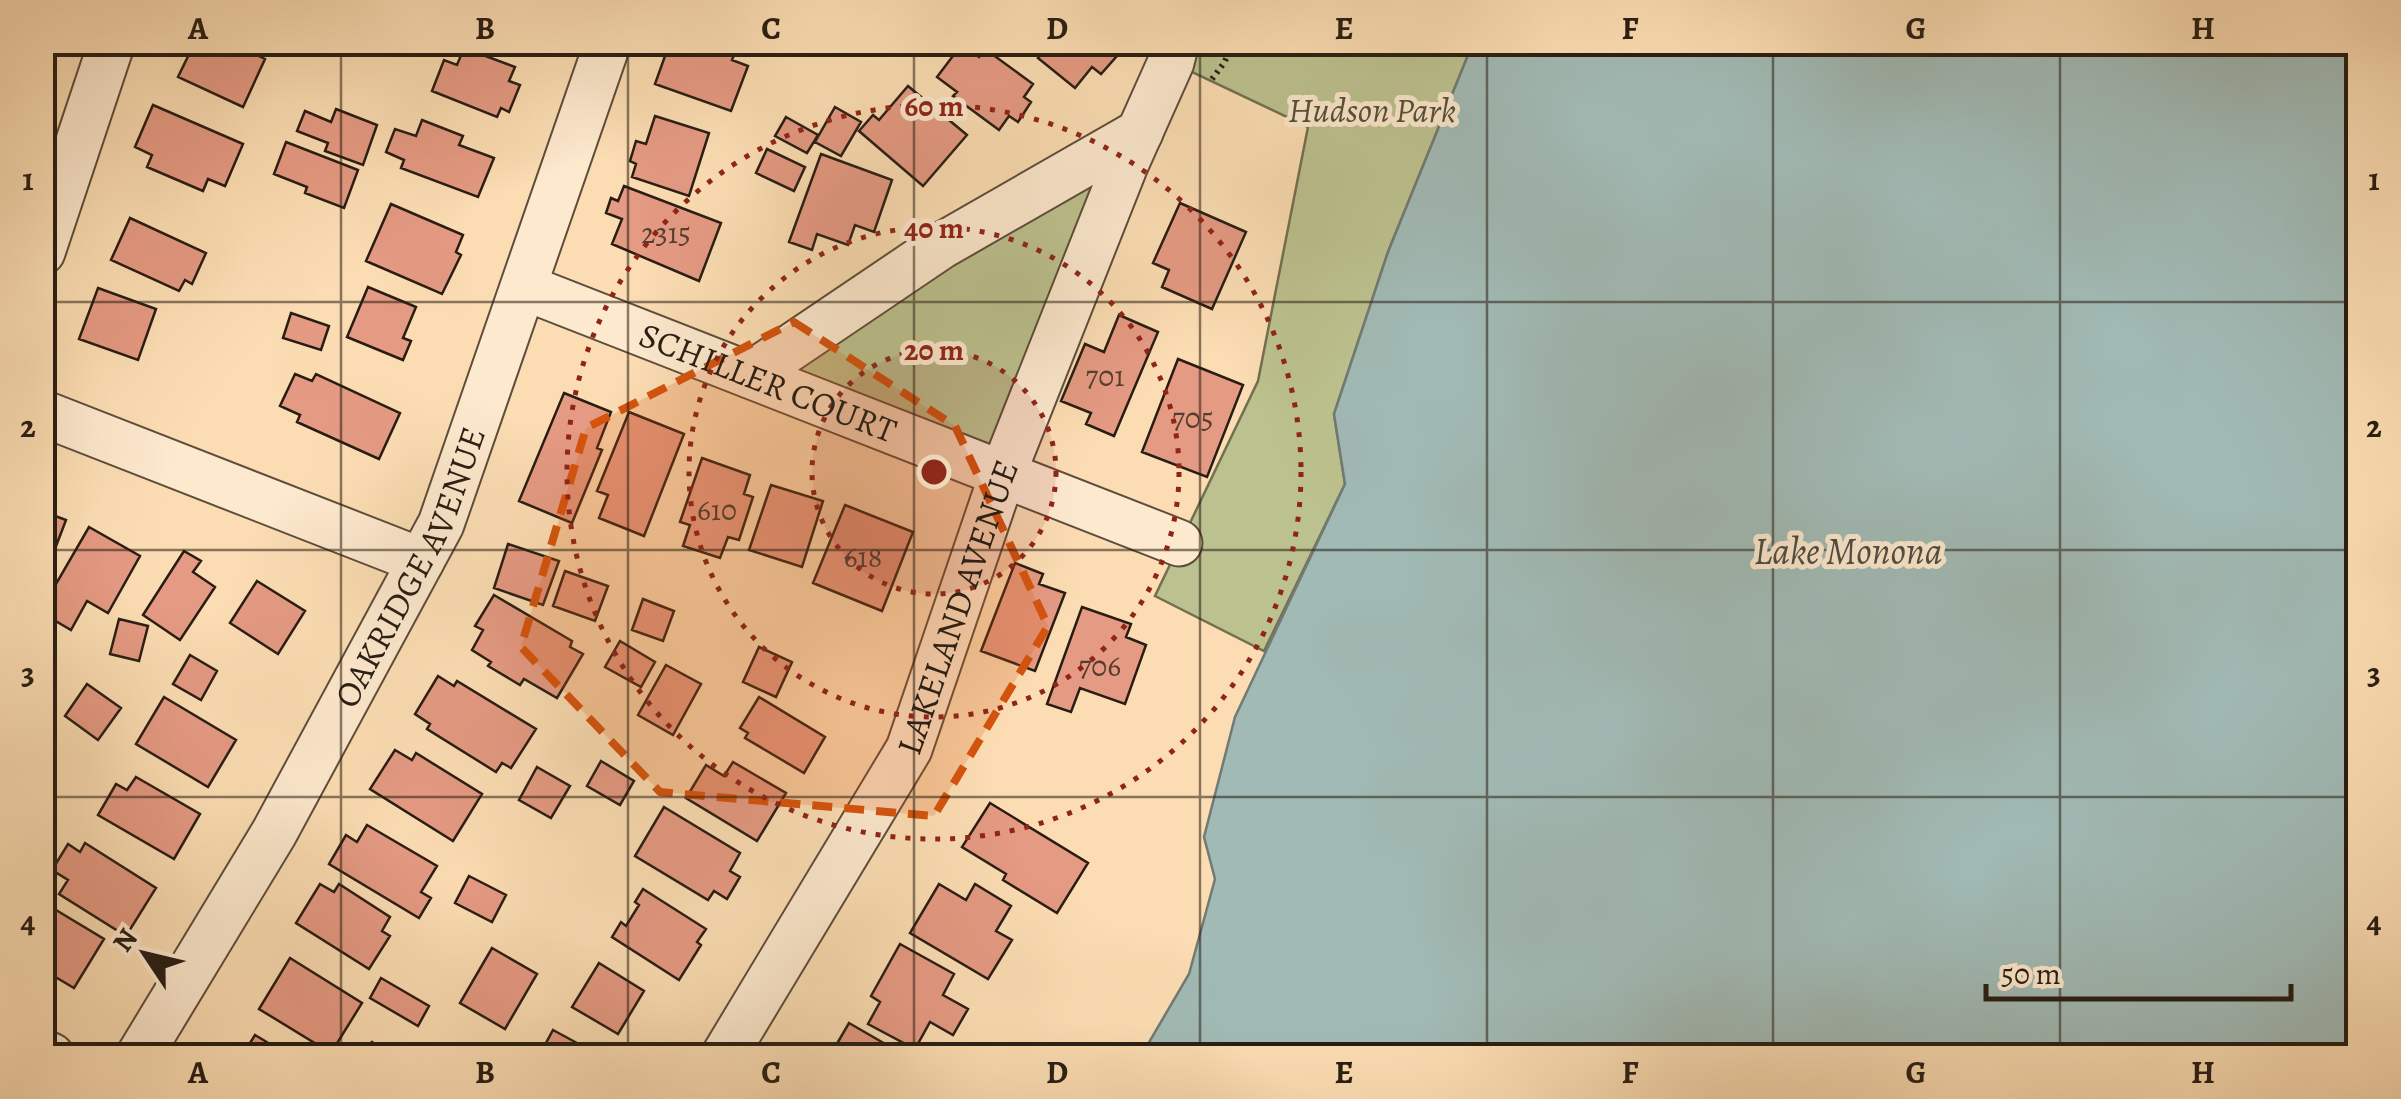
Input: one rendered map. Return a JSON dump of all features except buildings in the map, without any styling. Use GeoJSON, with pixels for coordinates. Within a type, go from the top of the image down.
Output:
{"type":"FeatureCollection","features":[{"type":"Feature","properties":{"kind":"street"},"geometry":{"type":"LineString","coordinates":[[42,252],[112,42]]}},
{"type":"Feature","properties":{"kind":"street","name":"OAKRIDGE AVENUE"},"geometry":{"type":"LineString","coordinates":[[139,1056],[274,834],[441,524],[608,42]]}},
{"type":"Feature","properties":{"kind":"street","name":"LAKELAND AVENUE"},"geometry":{"type":"LineString","coordinates":[[724,1056],[910,749],[1003,473],[1176,42]]}},
{"type":"Feature","properties":{"kind":"street"},"geometry":{"type":"LineString","coordinates":[[750,375],[942,246],[1140,132]]}},
{"type":"Feature","properties":{"kind":"street","name":"SCHILLER COURT"},"geometry":{"type":"LineString","coordinates":[[524,288],[1179,543]]}},
{"type":"Feature","properties":{"kind":"street"},"geometry":{"type":"LineString","coordinates":[[42,413],[421,560]]}},
{"type":"Feature","properties":{"kind":"street"},"geometry":{"type":"LineString","coordinates":[[42,1052],[51,1056]]}},
{"type":"Feature","properties":{"kind":"highlighted area"},"geometry":{"type":"Polygon","coordinates":[[[794,322],[955,426],[1048,626],[934,816],[660,792],[521,647],[586,428],[794,322]]]}},
{"type":"Feature","properties":{"kind":"green space","name":"Hudson Park"},"geometry":{"type":"Polygon","coordinates":[[[1176,43],[1473,43],[1388,252],[1334,414],[1345,484],[1264,651],[1155,596],[1258,381],[1308,127],[1171,62],[1176,43]]]}},
{"type":"Feature","properties":{"kind":"green space"},"geometry":{"type":"Polygon","coordinates":[[[1140,132],[1003,473],[750,375],[1140,132]]]}},
{"type":"Feature","properties":{"kind":"water","name":"Lake Monona"},"geometry":{"type":"Polygon","coordinates":[[[1473,43],[2358,43],[2358,1056],[1141,1056],[1189,974],[1215,879],[1204,837],[1235,717],[1345,484],[1334,414],[1388,252],[1473,43]]]}}]}
